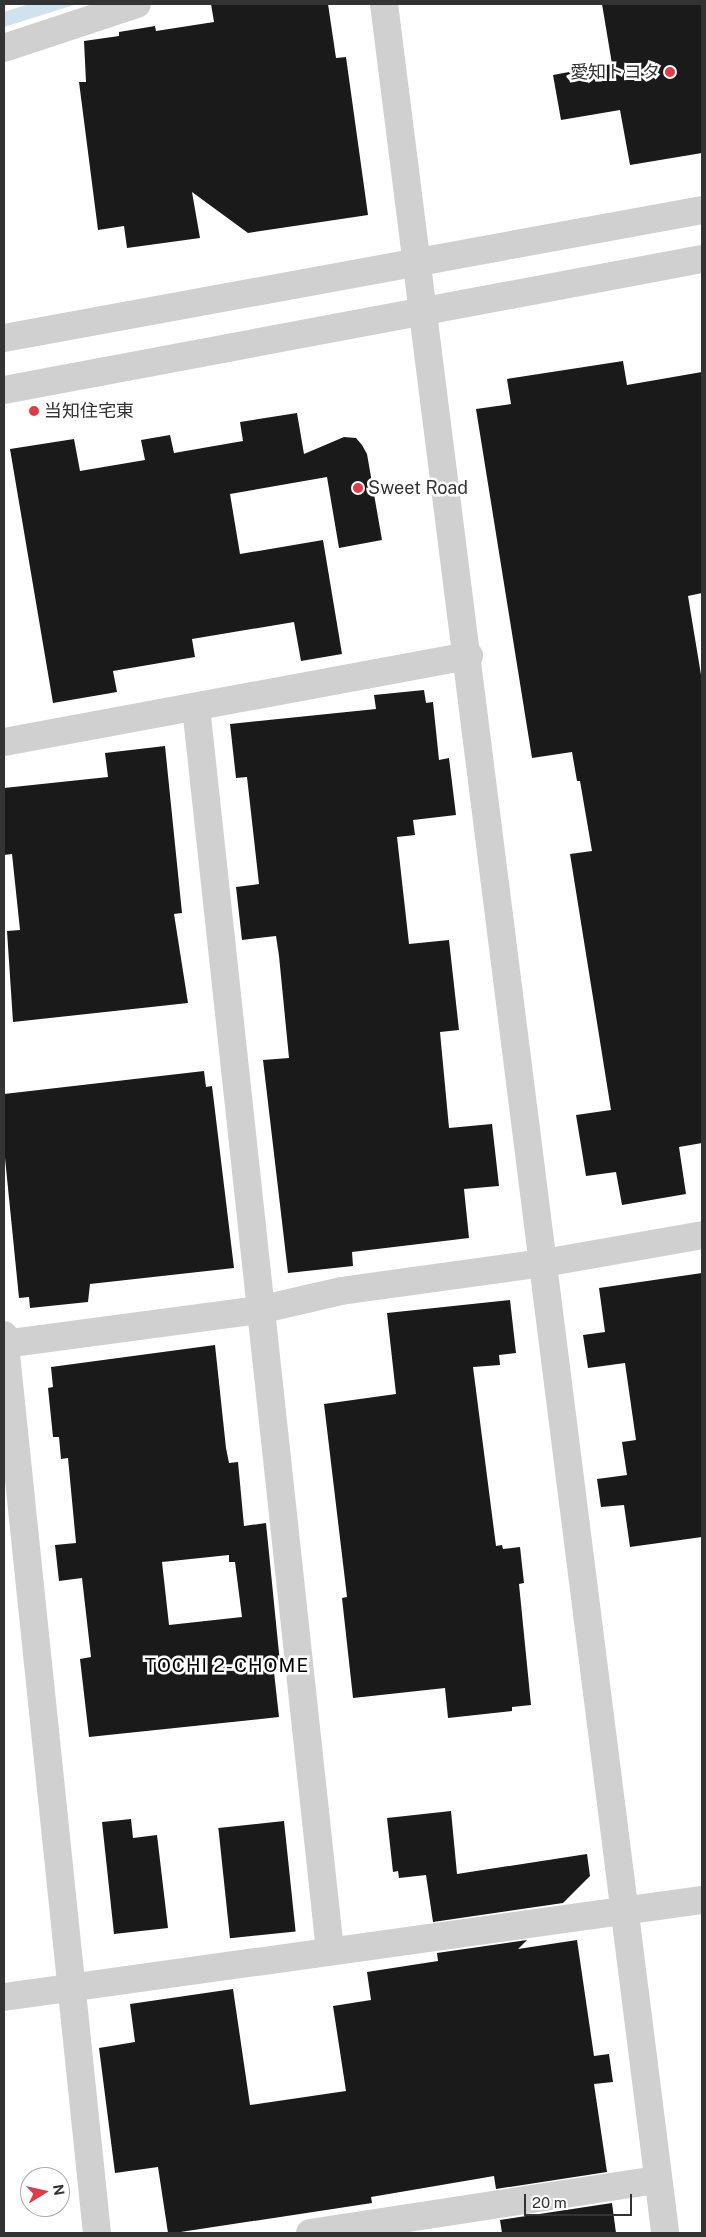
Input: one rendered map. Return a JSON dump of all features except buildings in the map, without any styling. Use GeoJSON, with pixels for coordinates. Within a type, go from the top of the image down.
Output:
{"type":"FeatureCollection","features":[{"type":"Feature","properties":{"kind":"street"},"geometry":{"type":"LineString","coordinates":[[4,48],[137,4]]}},
{"type":"Feature","properties":{"kind":"street"},"geometry":{"type":"LineString","coordinates":[[384,4],[469,656],[665,2233]]}},
{"type":"Feature","properties":{"kind":"street"},"geometry":{"type":"LineString","coordinates":[[4,338],[702,210]]}},
{"type":"Feature","properties":{"kind":"street"},"geometry":{"type":"LineString","coordinates":[[4,390],[702,259]]}},
{"type":"Feature","properties":{"kind":"street"},"geometry":{"type":"LineString","coordinates":[[4,742],[469,656]]}},
{"type":"Feature","properties":{"kind":"street"},"geometry":{"type":"LineString","coordinates":[[196,707],[259,1310],[330,1951]]}},
{"type":"Feature","properties":{"kind":"street"},"geometry":{"type":"LineString","coordinates":[[97,2233],[4,1341],[259,1310],[341,1291],[544,1263],[702,1234]]}},
{"type":"Feature","properties":{"kind":"street"},"geometry":{"type":"LineString","coordinates":[[4,1997],[72,1986],[702,1900]]}},
{"type":"Feature","properties":{"kind":"street"},"geometry":{"type":"LineString","coordinates":[[310,2233],[658,2180]]}},
{"type":"Feature","properties":{"kind":"water"},"geometry":{"type":"Polygon","coordinates":[[[29,4],[77,4],[4,27],[4,12],[29,4]]]}},
{"type":"Feature","properties":{"kind":"place","name":"愛知トヨタ"},"geometry":{"type":"Point","coordinates":[670,72]}},
{"type":"Feature","properties":{"kind":"place","name":"当知住宅東"},"geometry":{"type":"Point","coordinates":[34,411]}},
{"type":"Feature","properties":{"kind":"place","name":"Sweet Road"},"geometry":{"type":"Point","coordinates":[358,488]}},
{"type":"Feature","properties":{"kind":"district","name":"TOCHI 2-CHOME"},"geometry":{"type":"Point","coordinates":[227,1666]}}]}
